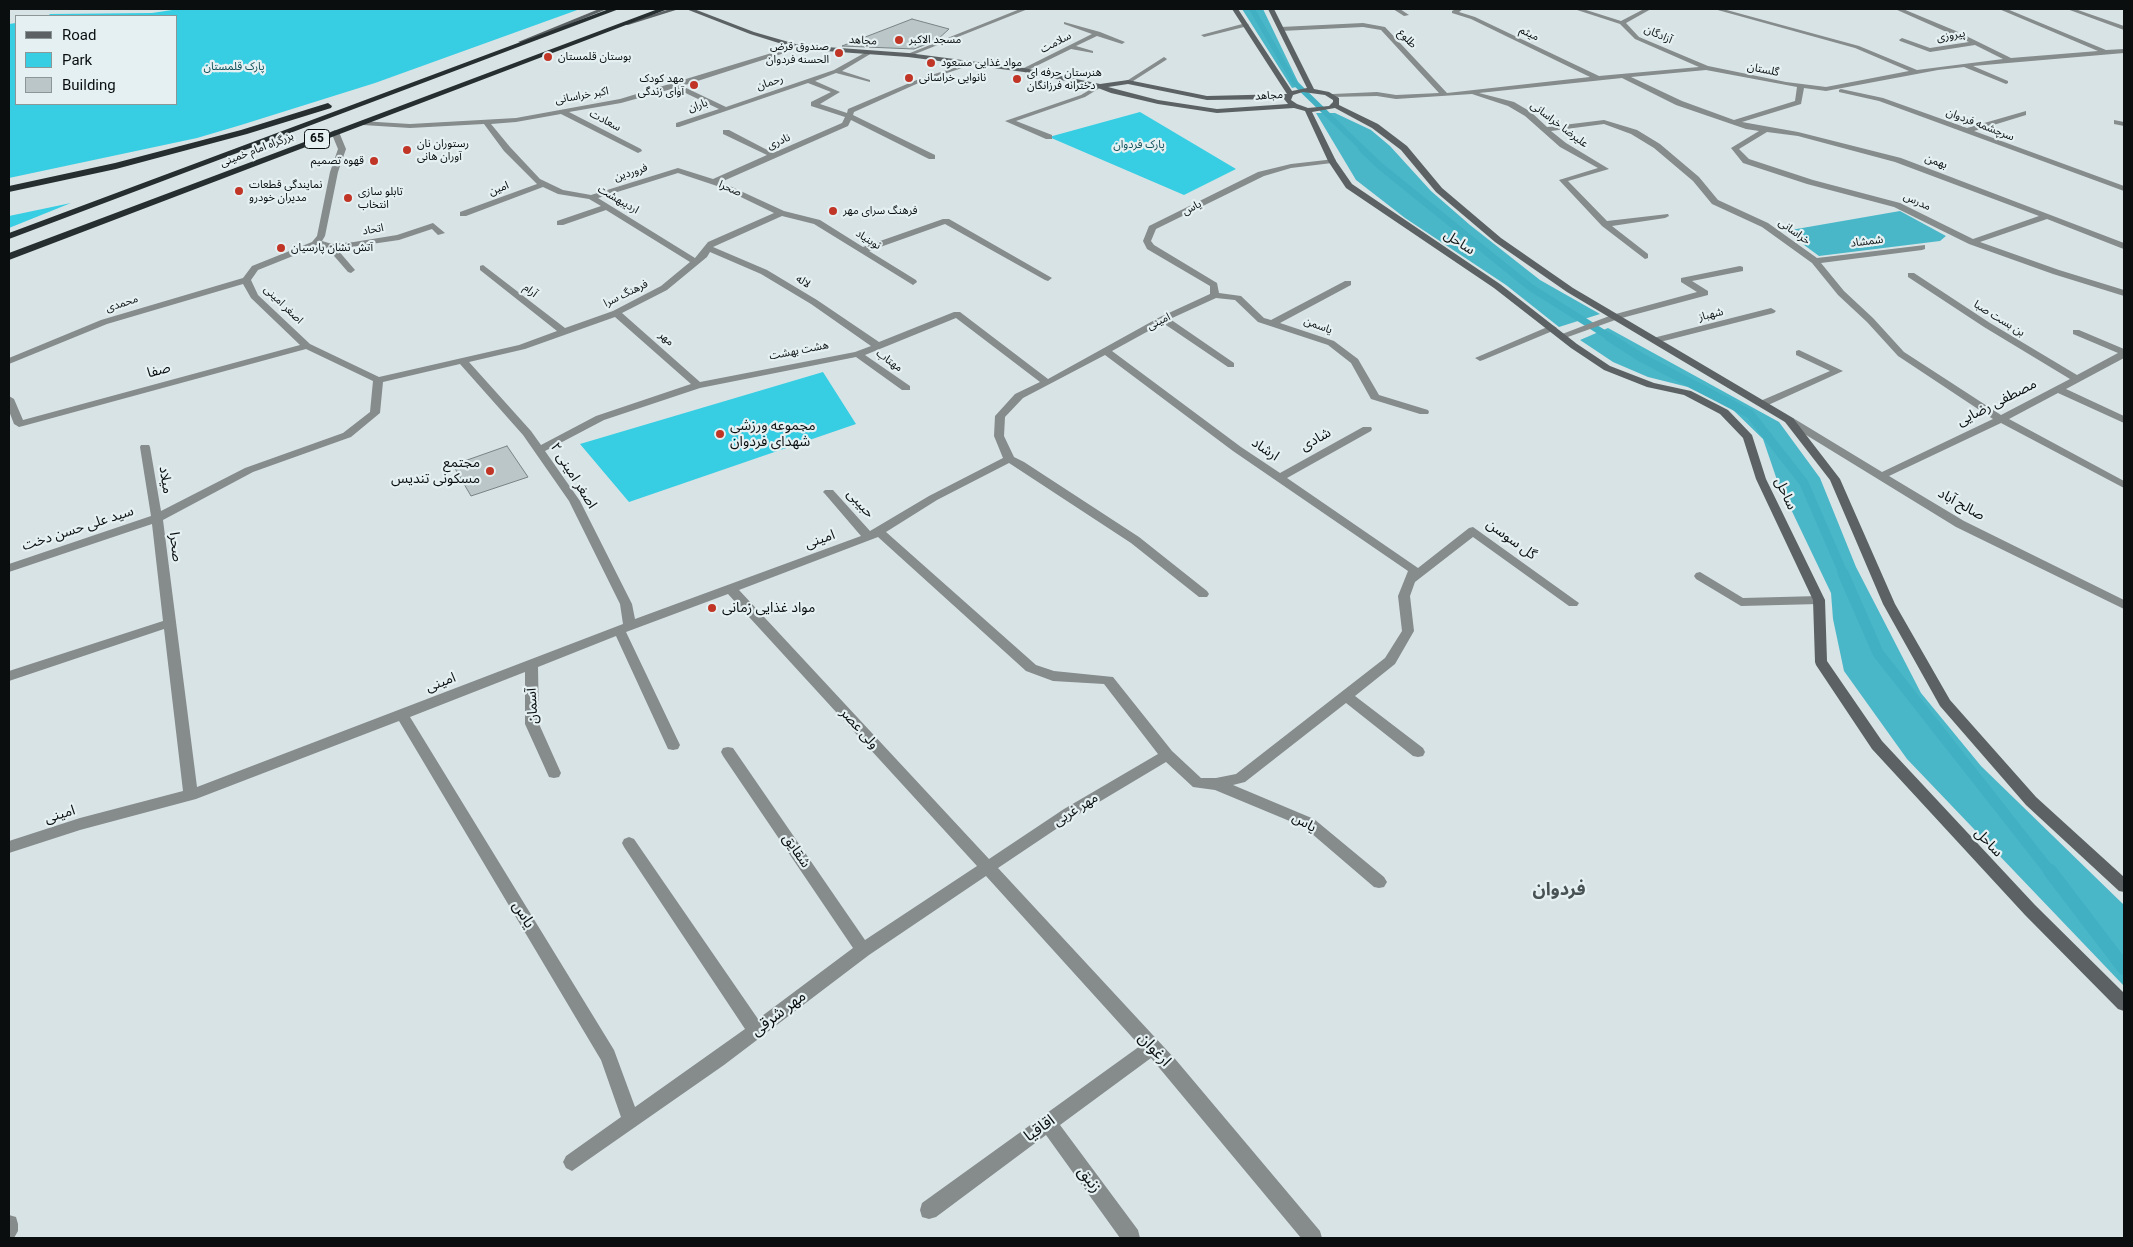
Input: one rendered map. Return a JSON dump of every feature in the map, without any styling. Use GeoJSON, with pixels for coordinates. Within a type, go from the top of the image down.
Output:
{"type":"FeatureCollection","features":[{"type":"Feature","properties":{"kind":"highway","name":"بزرگراه امام خمینی"},"geometry":{"type":"LineString","coordinates":[[9,236],[615,9]]}},
{"type":"Feature","properties":{"kind":"highway","name":"65"},"geometry":{"type":"LineString","coordinates":[[626,24],[664,9]]}},
{"type":"Feature","properties":{"kind":"highway","name":"بزرگراه امام خمینی"},"geometry":{"type":"LineString","coordinates":[[9,258],[335,132],[364,123],[626,24]]}},
{"type":"Feature","properties":{"kind":"highway","name":"65"},"geometry":{"type":"LineString","coordinates":[[9,189],[116,166],[244,132],[454,68]]}},
{"type":"Feature","properties":{"kind":"street"},"geometry":{"type":"LineString","coordinates":[[507,48],[604,9]]}},
{"type":"Feature","properties":{"kind":"street"},"geometry":{"type":"LineString","coordinates":[[626,24],[676,9]]}},
{"type":"Feature","properties":{"kind":"street","name":"مجاهد"},"geometry":{"type":"LineString","coordinates":[[689,9],[752,33],[798,47],[908,55],[1024,70],[1100,86],[1113,92],[1158,102],[1217,111],[1294,106]]}},
{"type":"Feature","properties":{"kind":"street"},"geometry":{"type":"LineString","coordinates":[[908,55],[1025,9]]}},
{"type":"Feature","properties":{"kind":"street"},"geometry":{"type":"LineString","coordinates":[[1236,9],[1288,96],[1286,100],[1294,106],[1308,110],[1324,109],[1335,101]]}},
{"type":"Feature","properties":{"kind":"street"},"geometry":{"type":"LineString","coordinates":[[1270,9],[1311,90]]}},
{"type":"Feature","properties":{"kind":"street"},"geometry":{"type":"LineString","coordinates":[[1396,9],[1406,15]]}},
{"type":"Feature","properties":{"kind":"street","name":"میثم"},"geometry":{"type":"LineString","coordinates":[[1460,9],[1454,12],[1472,18],[1600,78]]}},
{"type":"Feature","properties":{"kind":"street","name":"آزادگان"},"geometry":{"type":"LineString","coordinates":[[1577,9],[1622,23],[1638,38],[1706,68]]}},
{"type":"Feature","properties":{"kind":"street"},"geometry":{"type":"LineString","coordinates":[[1622,23],[1648,9]]}},
{"type":"Feature","properties":{"kind":"street"},"geometry":{"type":"LineString","coordinates":[[1717,9],[1857,48],[1918,73]]}},
{"type":"Feature","properties":{"kind":"street"},"geometry":{"type":"LineString","coordinates":[[1898,9],[1974,42],[2009,60]]}},
{"type":"Feature","properties":{"kind":"street"},"geometry":{"type":"LineString","coordinates":[[2002,9],[2106,52]]}},
{"type":"Feature","properties":{"kind":"street"},"geometry":{"type":"LineString","coordinates":[[2070,9],[2124,28]]}},
{"type":"Feature","properties":{"kind":"street"},"geometry":{"type":"LineString","coordinates":[[1066,23],[1122,42]]}},
{"type":"Feature","properties":{"kind":"street"},"geometry":{"type":"LineString","coordinates":[[1204,35],[1246,25]]}},
{"type":"Feature","properties":{"kind":"street","name":"طلوع"},"geometry":{"type":"LineString","coordinates":[[1281,30],[1363,25],[1383,28],[1444,95]]}},
{"type":"Feature","properties":{"kind":"street","name":"سلامت"},"geometry":{"type":"LineString","coordinates":[[1024,70],[1098,33]]}},
{"type":"Feature","properties":{"kind":"street","name":"پیروزی"},"geometry":{"type":"LineString","coordinates":[[1902,40],[1930,50],[1974,42]]}},
{"type":"Feature","properties":{"kind":"street"},"geometry":{"type":"LineString","coordinates":[[1071,46],[1091,52]]}},
{"type":"Feature","properties":{"kind":"street","name":"اکبر خراسانی"},"geometry":{"type":"LineString","coordinates":[[364,123],[410,126],[486,122],[516,120],[563,112],[621,101],[676,86],[798,47]]}},
{"type":"Feature","properties":{"kind":"street","name":"گلستان"},"geometry":{"type":"LineString","coordinates":[[1335,101],[1384,101],[1396,97],[1444,95],[1706,68],[1826,89],[1938,68],[2009,60],[2124,51]]}},
{"type":"Feature","properties":{"kind":"street","name":"رحمان"},"geometry":{"type":"LineString","coordinates":[[725,109],[836,71],[870,52]]}},
{"type":"Feature","properties":{"kind":"street"},"geometry":{"type":"LineString","coordinates":[[1128,82],[1164,59]]}},
{"type":"Feature","properties":{"kind":"street","name":"نادری"},"geometry":{"type":"LineString","coordinates":[[713,182],[845,124],[851,111],[921,80],[971,64]]}},
{"type":"Feature","properties":{"kind":"street"},"geometry":{"type":"LineString","coordinates":[[1964,66],[2006,82]]}},
{"type":"Feature","properties":{"kind":"street"},"geometry":{"type":"LineString","coordinates":[[836,71],[868,81]]}},
{"type":"Feature","properties":{"kind":"street","name":"بهمن"},"geometry":{"type":"LineString","coordinates":[[1624,76],[1679,103],[1749,127],[1798,134],[1898,160],[2124,246]]}},
{"type":"Feature","properties":{"kind":"street"},"geometry":{"type":"LineString","coordinates":[[810,81],[837,92],[814,104],[849,116],[932,157]]}},
{"type":"Feature","properties":{"kind":"street","name":"مجاهد"},"geometry":{"type":"LineString","coordinates":[[1100,86],[1128,82],[1207,98],[1288,96]]}},
{"type":"Feature","properties":{"kind":"street"},"geometry":{"type":"LineString","coordinates":[[676,86],[725,109]]}},
{"type":"Feature","properties":{"kind":"street"},"geometry":{"type":"LineString","coordinates":[[1049,137],[1009,121],[1083,96],[1100,86]]}},
{"type":"Feature","properties":{"kind":"street"},"geometry":{"type":"LineString","coordinates":[[1734,122],[1798,102],[1801,86]]}},
{"type":"Feature","properties":{"kind":"street","name":"سرچشمه فردوان"},"geometry":{"type":"LineString","coordinates":[[1826,89],[1852,92],[1880,99],[2124,189]]}},
{"type":"Feature","properties":{"kind":"street","name":"ساحل"},"geometry":{"type":"LineString","coordinates":[[1288,96],[1311,90],[1335,101],[1375,126],[1404,148],[1439,190],[1498,240],[1570,290],[1789,420],[1835,479],[1889,604],[1945,702],[2031,802],[2124,886]]}},
{"type":"Feature","properties":{"kind":"street","name":"علیرضا خراسانی"},"geometry":{"type":"LineString","coordinates":[[1465,92],[1511,104],[1528,114],[1563,145],[1605,170],[1563,180],[1605,224],[1645,256]]}},
{"type":"Feature","properties":{"kind":"street","name":"باران"},"geometry":{"type":"LineString","coordinates":[[679,125],[725,109]]}},
{"type":"Feature","properties":{"kind":"street","name":"ساحل"},"geometry":{"type":"LineString","coordinates":[[1308,110],[1332,161],[1349,186],[1497,286],[1607,368],[1651,385],[1687,393],[1724,412],[1748,437],[1761,479],[1819,600],[1821,662],[1878,745],[2030,910],[2124,1004]]}},
{"type":"Feature","properties":{"kind":"street","name":"سعادت"},"geometry":{"type":"LineString","coordinates":[[563,112],[638,151]]}},
{"type":"Feature","properties":{"kind":"street"},"geometry":{"type":"LineString","coordinates":[[1965,131],[2023,113]]}},
{"type":"Feature","properties":{"kind":"street","name":"اردیبهشت"},"geometry":{"type":"LineString","coordinates":[[486,122],[507,149],[537,181],[561,192],[591,197],[696,262]]}},
{"type":"Feature","properties":{"kind":"street","name":"خراسانی"},"geometry":{"type":"LineString","coordinates":[[1546,130],[1604,122],[1634,132],[1657,146],[1696,179],[1715,202],[1765,225],[1815,261],[1840,293],[1870,320],[1901,354],[2002,419]]}},
{"type":"Feature","properties":{"kind":"street","name":"مدرس"},"geometry":{"type":"LineString","coordinates":[[1767,130],[1735,148],[1746,161],[1810,182],[1897,205],[1972,242],[2056,272],[2124,293]]}},
{"type":"Feature","properties":{"kind":"street"},"geometry":{"type":"LineString","coordinates":[[316,242],[321,236],[334,172],[342,149],[335,132]]}},
{"type":"Feature","properties":{"kind":"street"},"geometry":{"type":"LineString","coordinates":[[726,132],[774,156]]}},
{"type":"Feature","properties":{"kind":"street","name":"یاس"},"geometry":{"type":"LineString","coordinates":[[1215,295],[1214,285],[1150,247],[1147,240],[1152,228],[1261,174],[1291,166],[1332,161]]}},
{"type":"Feature","properties":{"kind":"street","name":"صحرا"},"geometry":{"type":"LineString","coordinates":[[678,170],[713,182],[781,213]]}},
{"type":"Feature","properties":{"kind":"street","name":"فروردین"},"geometry":{"type":"LineString","coordinates":[[591,197],[678,170]]}},
{"type":"Feature","properties":{"kind":"street","name":"امین"},"geometry":{"type":"LineString","coordinates":[[463,214],[544,184]]}},
{"type":"Feature","properties":{"kind":"street"},"geometry":{"type":"LineString","coordinates":[[560,223],[607,207]]}},
{"type":"Feature","properties":{"kind":"street","name":"فرهنگ سرا"},"geometry":{"type":"LineString","coordinates":[[462,360],[522,347],[616,313],[664,288],[704,255],[711,244],[781,213]]}},
{"type":"Feature","properties":{"kind":"street","name":"نوبنیاد"},"geometry":{"type":"LineString","coordinates":[[781,213],[817,222],[913,282]]}},
{"type":"Feature","properties":{"kind":"street"},"geometry":{"type":"LineString","coordinates":[[1605,224],[1665,216]]}},
{"type":"Feature","properties":{"kind":"street"},"geometry":{"type":"LineString","coordinates":[[1972,242],[2047,216]]}},
{"type":"Feature","properties":{"kind":"street"},"geometry":{"type":"LineString","coordinates":[[864,250],[946,221],[1048,278]]}},
{"type":"Feature","properties":{"kind":"street","name":"اتحاد"},"geometry":{"type":"LineString","coordinates":[[316,242],[331,247],[400,237],[433,226],[441,233]]}},
{"type":"Feature","properties":{"kind":"street","name":"اصغر امینی"},"geometry":{"type":"LineString","coordinates":[[316,242],[307,248],[255,268],[246,280],[254,296],[307,346],[378,380]]}},
{"type":"Feature","properties":{"kind":"street"},"geometry":{"type":"LineString","coordinates":[[331,247],[352,270]]}},
{"type":"Feature","properties":{"kind":"street","name":"شمشاد"},"geometry":{"type":"LineString","coordinates":[[1815,261],[1922,247]]}},
{"type":"Feature","properties":{"kind":"street","name":"لاله"},"geometry":{"type":"LineString","coordinates":[[708,248],[764,272],[814,302],[879,347]]}},
{"type":"Feature","properties":{"kind":"street","name":"آرام"},"geometry":{"type":"LineString","coordinates":[[483,268],[564,332]]}},
{"type":"Feature","properties":{"kind":"street"},"geometry":{"type":"LineString","coordinates":[[1562,336],[1615,317],[1704,292],[1684,280],[1740,269]]}},
{"type":"Feature","properties":{"kind":"street","name":"بن بست صبا"},"geometry":{"type":"LineString","coordinates":[[1911,275],[1987,325],[2077,379]]}},
{"type":"Feature","properties":{"kind":"street","name":"محمدی"},"geometry":{"type":"LineString","coordinates":[[9,361],[104,322],[246,280]]}},
{"type":"Feature","properties":{"kind":"street"},"geometry":{"type":"LineString","coordinates":[[1273,323],[1348,283]]}},
{"type":"Feature","properties":{"kind":"street","name":"امینی"},"geometry":{"type":"LineString","coordinates":[[9,847],[80,824],[191,795],[874,534],[933,498],[1009,459],[999,436],[1000,416],[1019,396],[1047,383],[1163,320],[1215,295]]}},
{"type":"Feature","properties":{"kind":"street","name":"یاسمن"},"geometry":{"type":"LineString","coordinates":[[1215,295],[1238,298],[1261,320],[1331,343],[1355,361],[1375,397],[1424,412]]}},
{"type":"Feature","properties":{"kind":"street","name":"شهباز"},"geometry":{"type":"LineString","coordinates":[[1656,340],[1771,311]]}},
{"type":"Feature","properties":{"kind":"street","name":"مهر"},"geometry":{"type":"LineString","coordinates":[[616,313],[698,385]]}},
{"type":"Feature","properties":{"kind":"street","name":"هشت بهشت"},"geometry":{"type":"LineString","coordinates":[[540,450],[600,418],[698,385],[858,354],[957,314],[1047,383]]}},
{"type":"Feature","properties":{"kind":"street"},"geometry":{"type":"LineString","coordinates":[[1163,320],[1231,365]]}},
{"type":"Feature","properties":{"kind":"street"},"geometry":{"type":"LineString","coordinates":[[1480,358],[1552,328]]}},
{"type":"Feature","properties":{"kind":"street"},"geometry":{"type":"LineString","coordinates":[[2076,332],[2124,353]]}},
{"type":"Feature","properties":{"kind":"street","name":"صفا"},"geometry":{"type":"LineString","coordinates":[[9,399],[19,424],[307,346]]}},
{"type":"Feature","properties":{"kind":"street","name":"ارشاد"},"geometry":{"type":"LineString","coordinates":[[1105,350],[1237,449],[1411,575]]}},
{"type":"Feature","properties":{"kind":"street","name":"مصطفی رضایی"},"geometry":{"type":"LineString","coordinates":[[1881,476],[2002,419],[2124,353]]}},
{"type":"Feature","properties":{"kind":"street","name":"مهتاب"},"geometry":{"type":"LineString","coordinates":[[858,354],[906,388]]}},
{"type":"Feature","properties":{"kind":"street"},"geometry":{"type":"LineString","coordinates":[[1762,404],[1838,371],[1799,354]]}},
{"type":"Feature","properties":{"kind":"street"},"geometry":{"type":"LineString","coordinates":[[378,380],[462,360]]}},
{"type":"Feature","properties":{"kind":"street","name":"۲ اصغر امینی"},"geometry":{"type":"LineString","coordinates":[[462,360],[527,433],[574,501],[626,604],[624,628],[674,745]]}},
{"type":"Feature","properties":{"kind":"street","name":"صحرا"},"geometry":{"type":"LineString","coordinates":[[191,795],[156,518],[248,470],[347,435],[375,413],[378,380]]}},
{"type":"Feature","properties":{"kind":"street"},"geometry":{"type":"LineString","coordinates":[[2058,389],[2124,420]]}},
{"type":"Feature","properties":{"kind":"street"},"geometry":{"type":"LineString","coordinates":[[2002,419],[2124,485]]}},
{"type":"Feature","properties":{"kind":"street","name":"صالح آباد"},"geometry":{"type":"LineString","coordinates":[[1789,420],[1960,524],[2124,604]]}},
{"type":"Feature","properties":{"kind":"street","name":"شادی"},"geometry":{"type":"LineString","coordinates":[[1279,478],[1367,429]]}},
{"type":"Feature","properties":{"kind":"street","name":"میلاد"},"geometry":{"type":"LineString","coordinates":[[145,447],[156,518]]}},
{"type":"Feature","properties":{"kind":"street"},"geometry":{"type":"LineString","coordinates":[[1009,459],[1020,464],[1135,540],[1203,594]]}},
{"type":"Feature","properties":{"kind":"street","name":"حبیبی"},"geometry":{"type":"LineString","coordinates":[[828,492],[874,534]]}},
{"type":"Feature","properties":{"kind":"street","name":"سید علی حسن دخت"},"geometry":{"type":"LineString","coordinates":[[9,568],[156,518]]}},
{"type":"Feature","properties":{"kind":"street","name":"گل سوسن"},"geometry":{"type":"LineString","coordinates":[[1411,575],[1473,532],[1573,604]]}},
{"type":"Feature","properties":{"kind":"street"},"geometry":{"type":"LineString","coordinates":[[874,534],[1031,668],[1053,676],[1108,680],[1167,755],[1198,784],[1216,784],[1240,778],[1390,661],[1408,631],[1404,596],[1411,575]]}},
{"type":"Feature","properties":{"kind":"street"},"geometry":{"type":"LineString","coordinates":[[1700,576],[1741,602],[1819,600]]}},
{"type":"Feature","properties":{"kind":"street","name":"ولی عصر"},"geometry":{"type":"LineString","coordinates":[[731,589],[987,869]]}},
{"type":"Feature","properties":{"kind":"street"},"geometry":{"type":"LineString","coordinates":[[9,676],[170,623]]}},
{"type":"Feature","properties":{"kind":"street","name":"آسمان"},"geometry":{"type":"LineString","coordinates":[[532,664],[532,724],[554,773]]}},
{"type":"Feature","properties":{"kind":"street"},"geometry":{"type":"LineString","coordinates":[[1346,696],[1418,752]]}},
{"type":"Feature","properties":{"kind":"street","name":"یاس"},"geometry":{"type":"LineString","coordinates":[[402,715],[608,1056],[631,1120]]}},
{"type":"Feature","properties":{"kind":"street","name":"شقایق"},"geometry":{"type":"LineString","coordinates":[[728,752],[863,950]]}},
{"type":"Feature","properties":{"kind":"street","name":"مهر غربی"},"geometry":{"type":"LineString","coordinates":[[987,869],[1069,812],[1167,755]]}},
{"type":"Feature","properties":{"kind":"street","name":"یاس"},"geometry":{"type":"LineString","coordinates":[[1216,784],[1309,823],[1379,882]]}},
{"type":"Feature","properties":{"kind":"street"},"geometry":{"type":"LineString","coordinates":[[629,843],[756,1030]]}},
{"type":"Feature","properties":{"kind":"street","name":"مهر شرقی"},"geometry":{"type":"LineString","coordinates":[[572,1162],[756,1030],[863,950],[987,869]]}},
{"type":"Feature","properties":{"kind":"street","name":"ارغوان"},"geometry":{"type":"LineString","coordinates":[[987,869],[1152,1047],[1313,1238]]}},
{"type":"Feature","properties":{"kind":"street","name":"اقاقیا"},"geometry":{"type":"LineString","coordinates":[[929,1210],[1152,1047]]}},
{"type":"Feature","properties":{"kind":"street","name":"زنبق"},"geometry":{"type":"LineString","coordinates":[[1048,1123],[1131,1237]]}},
{"type":"Feature","properties":{"kind":"street"},"geometry":{"type":"LineString","coordinates":[[9,1224],[9,1231]]}},
{"type":"Feature","properties":{"kind":"green space","name":"پارک قلمستان"},"geometry":{"type":"Polygon","coordinates":[[[179,9],[580,9],[375,83],[241,125],[197,138],[9,178],[9,24],[15,23],[15,105],[178,105],[178,15],[49,15],[152,13],[179,9]]]}},
{"type":"Feature","properties":{"kind":"green space","name":"پارک فردوان"},"geometry":{"type":"Polygon","coordinates":[[[1140,112],[1236,169],[1184,195],[1049,137],[1140,112]]]}},
{"type":"Feature","properties":{"kind":"green space"},"geometry":{"type":"Polygon","coordinates":[[[71,203],[9,228],[9,216],[71,203]]]}},
{"type":"Feature","properties":{"kind":"green space","name":"مجموعه ورزشی شهدای فردوان"},"geometry":{"type":"Polygon","coordinates":[[[823,372],[856,424],[629,502],[580,444],[823,372]]]}},
{"type":"Feature","properties":{"kind":"shaded area"},"geometry":{"type":"Polygon","coordinates":[[[1242,9],[1263,9],[1300,86],[1292,88],[1242,9]]]}},
{"type":"Feature","properties":{"kind":"shaded area"},"geometry":{"type":"Polygon","coordinates":[[[1316,113],[1335,113],[1371,130],[1390,146],[1431,191],[1470,225],[1540,280],[1600,314],[1559,327],[1506,285],[1405,218],[1356,180],[1316,113]]]}},
{"type":"Feature","properties":{"kind":"shaded area"},"geometry":{"type":"Polygon","coordinates":[[[1900,211],[1946,236],[1940,241],[1819,256],[1785,231],[1900,211]]]}},
{"type":"Feature","properties":{"kind":"shaded area"},"geometry":{"type":"Polygon","coordinates":[[[1608,328],[1779,422],[1820,478],[1856,567],[1921,693],[1981,766],[2124,905],[2124,986],[1907,759],[1844,671],[1833,619],[1831,593],[1777,480],[1763,439],[1731,408],[1688,387],[1648,377],[1613,362],[1580,340],[1608,328]]]}},
{"type":"Feature","properties":{"kind":"building"},"geometry":{"type":"Polygon","coordinates":[[[912,19],[949,29],[937,40],[914,49],[842,46],[912,19]]]}},
{"type":"Feature","properties":{"kind":"building","name":"مجتمع مسکونی تندیس"},"geometry":{"type":"Polygon","coordinates":[[[507,446],[528,477],[471,496],[453,465],[507,446]]]}},
{"type":"Feature","properties":{"kind":"waterway"},"geometry":{"type":"LineString","coordinates":[[1252,9],[1294,82],[1364,150]]}},
{"type":"Feature","properties":{"kind":"waterway"},"geometry":{"type":"LineString","coordinates":[[1362,149],[1380,166],[1530,287],[1611,338]]}},
{"type":"Feature","properties":{"kind":"waterway"},"geometry":{"type":"LineString","coordinates":[[1609,337],[1642,358],[1750,414],[1804,483],[1844,575]]}},
{"type":"Feature","properties":{"kind":"waterway"},"geometry":{"type":"LineString","coordinates":[[1843,573],[1878,653],[2051,873]]}},
{"type":"Feature","properties":{"kind":"waterway"},"geometry":{"type":"LineString","coordinates":[[2050,871],[2124,968]]}},
{"type":"Feature","properties":{"kind":"place","name":"مسجد الاکبر"},"geometry":{"type":"Point","coordinates":[899,40]}},
{"type":"Feature","properties":{"kind":"place","name":"صندوق قرض الحسنه فردوان"},"geometry":{"type":"Point","coordinates":[839,53]}},
{"type":"Feature","properties":{"kind":"place","name":"بوستان قلمستان"},"geometry":{"type":"Point","coordinates":[548,57]}},
{"type":"Feature","properties":{"kind":"place","name":"مواد غذایی مسعود"},"geometry":{"type":"Point","coordinates":[931,63]}},
{"type":"Feature","properties":{"kind":"place","name":"نانوایی خراسانی"},"geometry":{"type":"Point","coordinates":[909,78]}},
{"type":"Feature","properties":{"kind":"place","name":"هنرستان حرفه ای دخترانه فرزانگان"},"geometry":{"type":"Point","coordinates":[1017,79]}},
{"type":"Feature","properties":{"kind":"place","name":"مهد کودک آوای زندگی"},"geometry":{"type":"Point","coordinates":[694,85]}},
{"type":"Feature","properties":{"kind":"place","name":"رستوران نان آوران هانی"},"geometry":{"type":"Point","coordinates":[407,150]}},
{"type":"Feature","properties":{"kind":"place","name":"قهوه تصمیم"},"geometry":{"type":"Point","coordinates":[374,161]}},
{"type":"Feature","properties":{"kind":"place","name":"نمایندگی قطعات مدیران خودرو"},"geometry":{"type":"Point","coordinates":[239,191]}},
{"type":"Feature","properties":{"kind":"place","name":"تابلو سازی انتخاب"},"geometry":{"type":"Point","coordinates":[348,198]}},
{"type":"Feature","properties":{"kind":"place","name":"فرهنگ سرای مهر"},"geometry":{"type":"Point","coordinates":[833,211]}},
{"type":"Feature","properties":{"kind":"place","name":"آتش نشان پارسیان"},"geometry":{"type":"Point","coordinates":[281,248]}},
{"type":"Feature","properties":{"kind":"place","name":"مجموعه ورزشی شهدای فردوان"},"geometry":{"type":"Point","coordinates":[720,434]}},
{"type":"Feature","properties":{"kind":"place","name":"مجتمع مسکونی تندیس"},"geometry":{"type":"Point","coordinates":[490,471]}},
{"type":"Feature","properties":{"kind":"place","name":"مواد غذایی زمانی"},"geometry":{"type":"Point","coordinates":[712,608]}},
{"type":"Feature","properties":{"kind":"district","name":"فردوان"},"geometry":{"type":"Point","coordinates":[1559,890]}}]}
